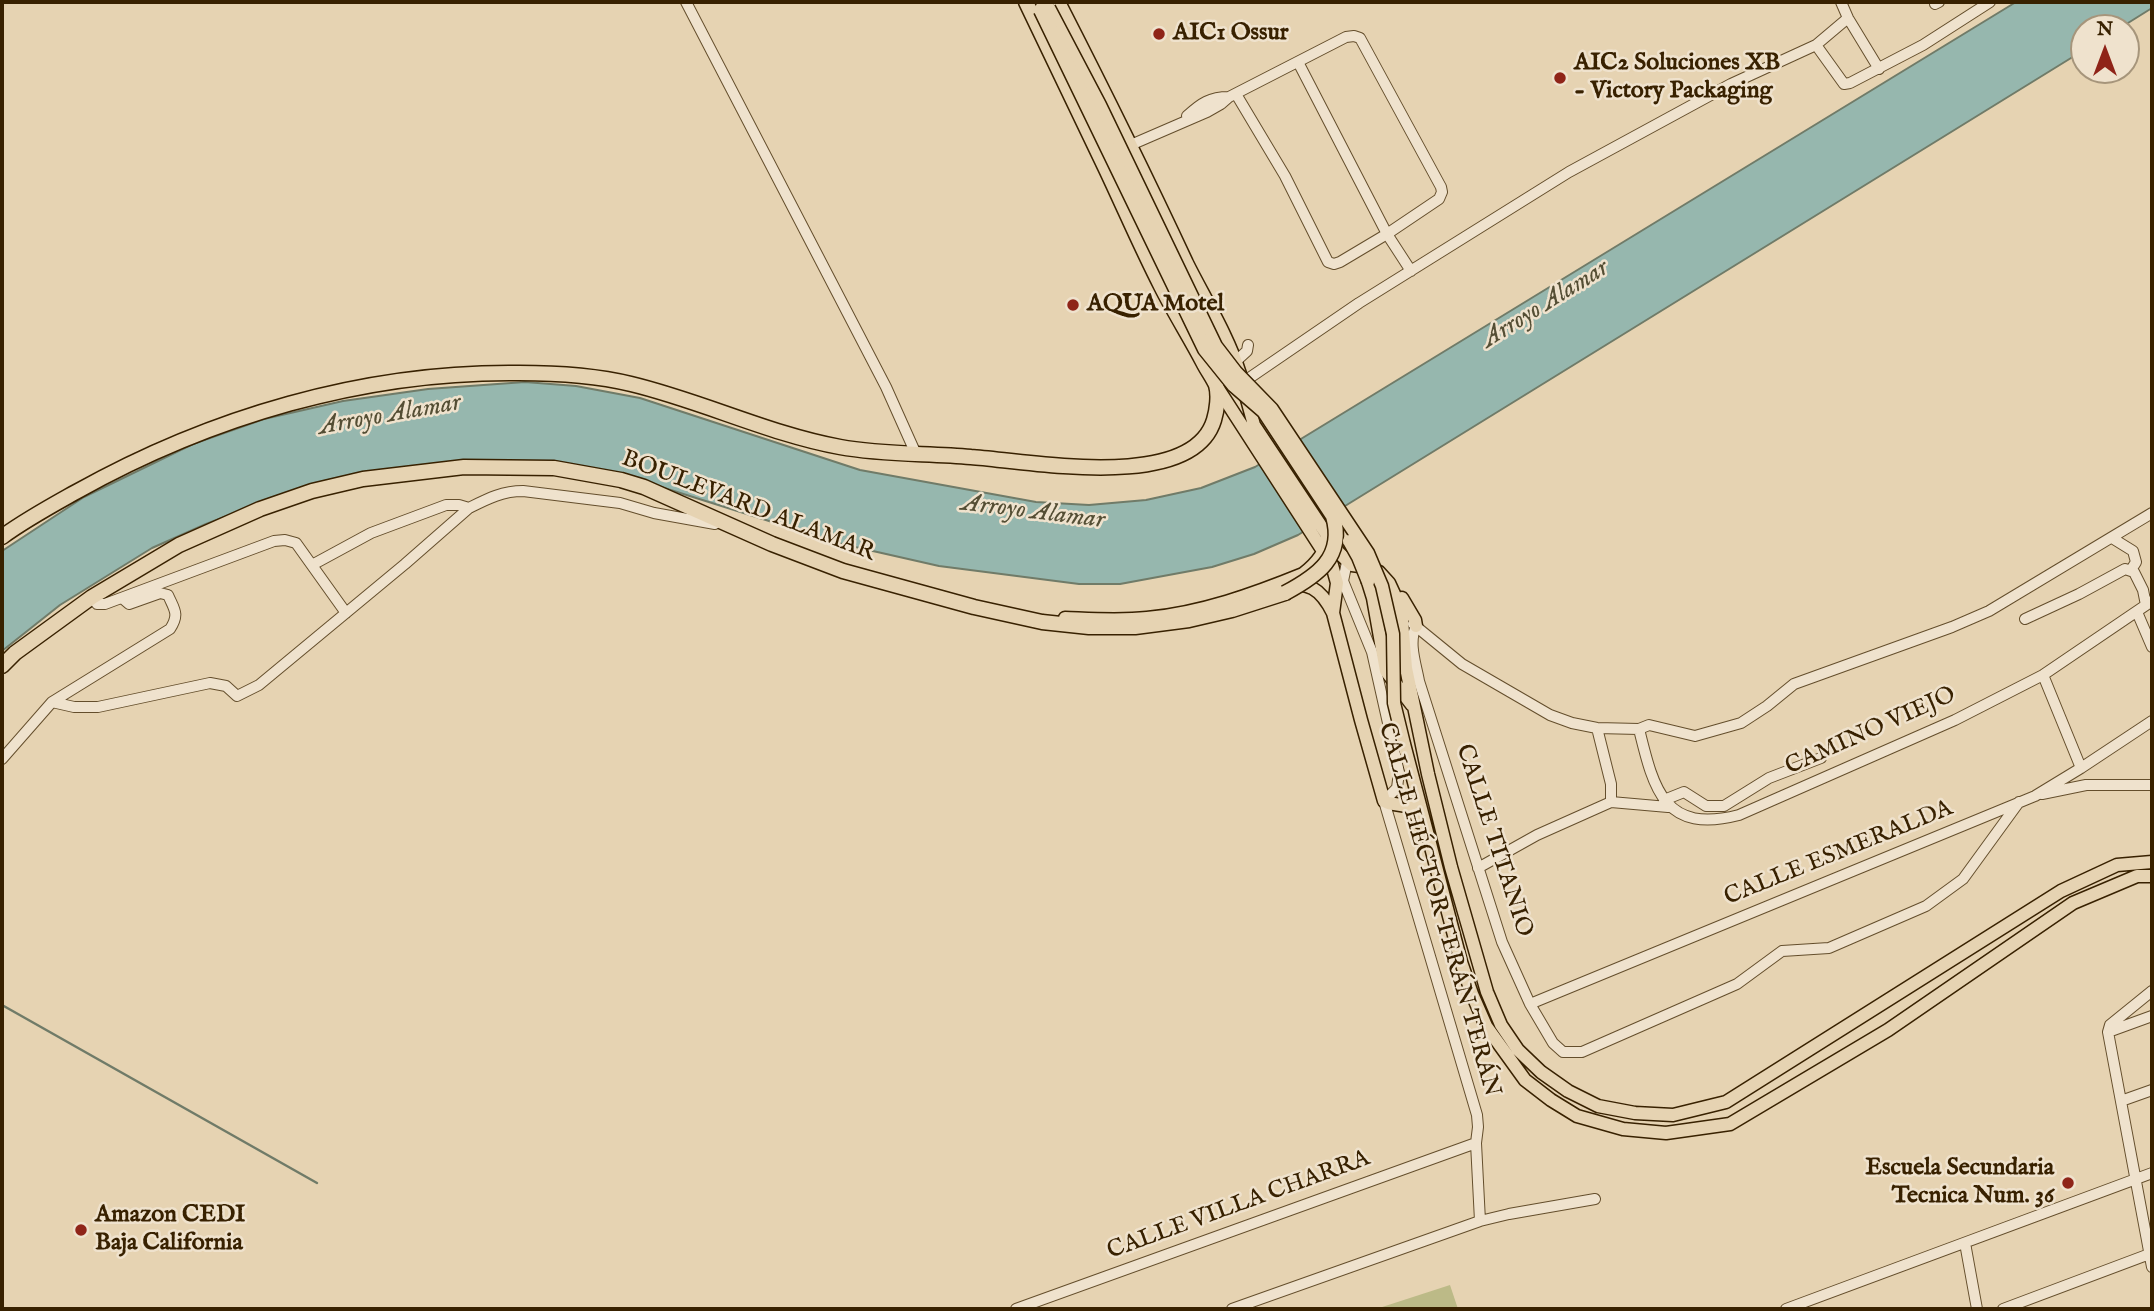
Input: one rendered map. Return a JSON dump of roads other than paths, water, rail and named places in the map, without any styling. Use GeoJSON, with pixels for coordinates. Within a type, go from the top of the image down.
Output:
{"type":"FeatureCollection","features":[{"type":"Feature","properties":{"kind":"highway"},"geometry":{"type":"LineString","coordinates":[[2,537],[20,523],[118,469],[182,440],[261,411],[338,392],[410,379],[451,375],[578,374],[632,384],[809,440],[875,452],[994,458],[1073,467],[1126,467],[1180,456],[1202,442],[1213,424],[1217,407],[1217,387],[1162,289],[1026,2]]}},
{"type":"Feature","properties":{"kind":"highway"},"geometry":{"type":"LineString","coordinates":[[1046,5],[1205,349],[1234,384],[1264,411],[1333,516]]}},
{"type":"Feature","properties":{"kind":"highway","name":"BOULEVARD ALAMAR"},"geometry":{"type":"LineString","coordinates":[[2,666],[15,653],[92,597],[179,545],[260,509],[312,491],[363,479],[415,472],[464,467],[554,468],[621,480],[644,487],[730,526],[843,571],[974,607],[1042,622],[1089,627],[1135,627],[1189,620],[1232,610],[1282,588],[1308,581],[1327,562],[1335,542],[1336,526],[1333,516]]}},
{"type":"Feature","properties":{"kind":"main road"},"geometry":{"type":"LineString","coordinates":[[1046,5],[1132,144],[1225,337],[1262,447]]}},
{"type":"Feature","properties":{"kind":"main road"},"geometry":{"type":"LineString","coordinates":[[1046,5],[1100,106],[1216,346],[1236,372],[1272,409],[1368,553],[1382,586],[1391,622],[1394,643],[1394,704],[1461,962],[1486,1026],[1525,1080],[1577,1116],[1623,1129],[1666,1133],[1730,1124],[1888,1030],[2073,903],[2137,876],[2152,876]]}},
{"type":"Feature","properties":{"kind":"main road"},"geometry":{"type":"LineString","coordinates":[[1217,387],[1262,447],[1322,536],[1347,562],[1373,569],[1389,583],[1400,612],[1406,668],[1451,867],[1487,992],[1501,1025],[1518,1050],[1541,1072],[1567,1091],[1598,1106],[1635,1113],[1674,1115],[1726,1102],[2061,891],[2117,865],[2152,862]]}},
{"type":"Feature","properties":{"kind":"main road"},"geometry":{"type":"LineString","coordinates":[[1333,516],[1358,556],[1368,582],[1386,671],[1414,708]]}},
{"type":"Feature","properties":{"kind":"main road"},"geometry":{"type":"LineString","coordinates":[[1322,536],[1324,551],[1337,579]]}},
{"type":"Feature","properties":{"kind":"main road"},"geometry":{"type":"LineString","coordinates":[[1282,588],[1309,570],[1324,551]]}},
{"type":"Feature","properties":{"kind":"main road"},"geometry":{"type":"LineString","coordinates":[[1337,579],[1347,562],[1352,559],[1380,566],[1393,578],[1416,626]]}},
{"type":"Feature","properties":{"kind":"main road","name":"CALLE HÉCTOR TERÁN TERÁN"},"geometry":{"type":"LineString","coordinates":[[1333,613],[1337,579]]}},
{"type":"Feature","properties":{"kind":"main road","name":"CALLE HÉCTOR TERÁN TERÁN"},"geometry":{"type":"LineString","coordinates":[[1282,588],[1299,583],[1318,590],[1326,598],[1333,613],[1384,801]]}},
{"type":"Feature","properties":{"kind":"main road"},"geometry":{"type":"LineString","coordinates":[[1384,801],[1415,809],[1431,867],[1440,876]]}},
{"type":"Feature","properties":{"kind":"street"},"geometry":{"type":"LineString","coordinates":[[686,2],[886,387],[916,453]]}},
{"type":"Feature","properties":{"kind":"street"},"geometry":{"type":"LineString","coordinates":[[1841,2],[1879,69]]}},
{"type":"Feature","properties":{"kind":"street"},"geometry":{"type":"LineString","coordinates":[[1816,45],[1844,83],[1850,83],[1923,45],[1990,2]]}},
{"type":"Feature","properties":{"kind":"street"},"geometry":{"type":"LineString","coordinates":[[1242,383],[1359,303],[1569,172],[1731,84],[1816,45],[1848,18]]}},
{"type":"Feature","properties":{"kind":"street"},"geometry":{"type":"LineString","coordinates":[[1101,159],[1207,111],[1232,95],[1346,37],[1354,36],[1360,38],[1443,192],[1440,199],[1387,234],[1334,264],[1328,262],[1285,176],[1232,95]]}},
{"type":"Feature","properties":{"kind":"street"},"geometry":{"type":"LineString","coordinates":[[1298,62],[1387,234],[1411,271]]}},
{"type":"Feature","properties":{"kind":"street"},"geometry":{"type":"LineString","coordinates":[[1248,345],[1247,351],[1236,365],[1259,371]]}},
{"type":"Feature","properties":{"kind":"street"},"geometry":{"type":"LineString","coordinates":[[52,702],[74,707],[98,707],[210,683],[226,687],[237,696],[259,685],[469,508],[498,494],[523,491],[620,503],[654,513],[730,526]]}},
{"type":"Feature","properties":{"kind":"street"},"geometry":{"type":"LineString","coordinates":[[312,565],[371,533],[446,505],[469,508]]}},
{"type":"Feature","properties":{"kind":"street"},"geometry":{"type":"LineString","coordinates":[[1400,612],[1462,664],[1550,715],[1598,729],[1639,729],[1649,725],[1695,736],[1741,723],[1794,684],[1989,611],[2152,513]]}},
{"type":"Feature","properties":{"kind":"street"},"geometry":{"type":"LineString","coordinates":[[2112,538],[2133,551],[2136,562],[2131,570]]}},
{"type":"Feature","properties":{"kind":"street"},"geometry":{"type":"LineString","coordinates":[[92,597],[97,604],[105,604],[274,541],[285,540],[296,543],[346,613]]}},
{"type":"Feature","properties":{"kind":"street"},"geometry":{"type":"LineString","coordinates":[[1347,562],[1343,581],[1372,652],[1399,772],[1397,788],[1384,801]]}},
{"type":"Feature","properties":{"kind":"street"},"geometry":{"type":"LineString","coordinates":[[2025,619],[2125,569],[2134,572],[2149,603]]}},
{"type":"Feature","properties":{"kind":"street"},"geometry":{"type":"LineString","coordinates":[[2,759],[52,702],[170,629],[175,622],[177,614],[167,595],[160,593],[129,604],[122,598]]}},
{"type":"Feature","properties":{"kind":"street","name":"CAMINO VIEJO"},"geometry":{"type":"LineString","coordinates":[[1666,804],[1682,816],[1697,820],[1719,820],[1739,815],[1955,720],[2043,675],[2149,603]]}},
{"type":"Feature","properties":{"kind":"street"},"geometry":{"type":"LineString","coordinates":[[2137,612],[2152,647]]}},
{"type":"Feature","properties":{"kind":"street","name":"CALLE TITANIO"},"geometry":{"type":"LineString","coordinates":[[1416,626],[1413,650],[1419,681],[1502,942],[1530,1004],[1557,1048],[1569,1053],[1581,1052],[1737,984],[1782,951],[1829,948],[1926,906],[1963,879],[2020,802]]}},
{"type":"Feature","properties":{"kind":"street"},"geometry":{"type":"LineString","coordinates":[[2043,675],[2081,768]]}},
{"type":"Feature","properties":{"kind":"street","name":"CALLE ESMERALDA"},"geometry":{"type":"LineString","coordinates":[[1530,1004],[2035,796],[2152,721]]}},
{"type":"Feature","properties":{"kind":"street"},"geometry":{"type":"LineString","coordinates":[[1598,729],[1611,784],[1611,802]]}},
{"type":"Feature","properties":{"kind":"street"},"geometry":{"type":"LineString","coordinates":[[1639,729],[1645,752],[1666,804]]}},
{"type":"Feature","properties":{"kind":"street"},"geometry":{"type":"LineString","coordinates":[[1478,868],[1537,835],[1611,802],[1666,804],[1684,792],[1706,806],[1724,806],[1769,778],[1821,758]]}},
{"type":"Feature","properties":{"kind":"street"},"geometry":{"type":"LineString","coordinates":[[2035,796],[2086,785],[2152,785]]}},
{"type":"Feature","properties":{"kind":"street","name":"CALLE HÉCTOR TERÁN TERÁN"},"geometry":{"type":"LineString","coordinates":[[1384,801],[1477,1115],[1480,1222]]}},
{"type":"Feature","properties":{"kind":"street"},"geometry":{"type":"LineString","coordinates":[[2152,991],[2110,1025],[2108,1032],[2152,1266]]}},
{"type":"Feature","properties":{"kind":"street"},"geometry":{"type":"LineString","coordinates":[[2108,1032],[2152,1016]]}},
{"type":"Feature","properties":{"kind":"street"},"geometry":{"type":"LineString","coordinates":[[2121,1101],[2152,1090]]}},
{"type":"Feature","properties":{"kind":"street","name":"CALLE VILLA CHARRA"},"geometry":{"type":"LineString","coordinates":[[1016,1309],[1476,1143]]}},
{"type":"Feature","properties":{"kind":"street"},"geometry":{"type":"LineString","coordinates":[[1786,1309],[2152,1173]]}},
{"type":"Feature","properties":{"kind":"street"},"geometry":{"type":"LineString","coordinates":[[1232,1309],[1480,1222],[1509,1214],[1595,1199]]}},
{"type":"Feature","properties":{"kind":"street"},"geometry":{"type":"LineString","coordinates":[[1965,1243],[1977,1309]]}},
{"type":"Feature","properties":{"kind":"street"},"geometry":{"type":"LineString","coordinates":[[2003,1309],[2151,1254]]}},
{"type":"Feature","properties":{"kind":"water","name":"Arroyo Alamar"},"geometry":{"type":"Polygon","coordinates":[[[2016,2],[2152,2],[2152,8],[2140,16],[2070,14],[2070,59],[1298,535],[1254,554],[1212,567],[1120,584],[1079,584],[939,566],[842,544],[658,486],[517,462],[274,498],[152,548],[60,605],[2,651],[2,551],[84,497],[193,444],[264,419],[343,401],[428,389],[525,382],[576,386],[640,398],[860,470],[1036,502],[1089,505],[1146,500],[1201,488],[1255,467],[2016,2]]]}},
{"type":"Feature","properties":{"kind":"waterway"},"geometry":{"type":"LineString","coordinates":[[2,1005],[317,1183]]}},
{"type":"Feature","properties":{"kind":"place","name":"AIC1 Ossur"},"geometry":{"type":"Point","coordinates":[1159,34]}},
{"type":"Feature","properties":{"kind":"place","name":"AIC2 Soluciones XB - Victory Packaging"},"geometry":{"type":"Point","coordinates":[1560,78]}},
{"type":"Feature","properties":{"kind":"place","name":"AQUA Motel"},"geometry":{"type":"Point","coordinates":[1073,305]}},
{"type":"Feature","properties":{"kind":"place","name":"Escuela Secundaria Tecnica Num. 36"},"geometry":{"type":"Point","coordinates":[2068,1183]}},
{"type":"Feature","properties":{"kind":"place","name":"Amazon CEDI Baja California"},"geometry":{"type":"Point","coordinates":[81,1230]}}]}
